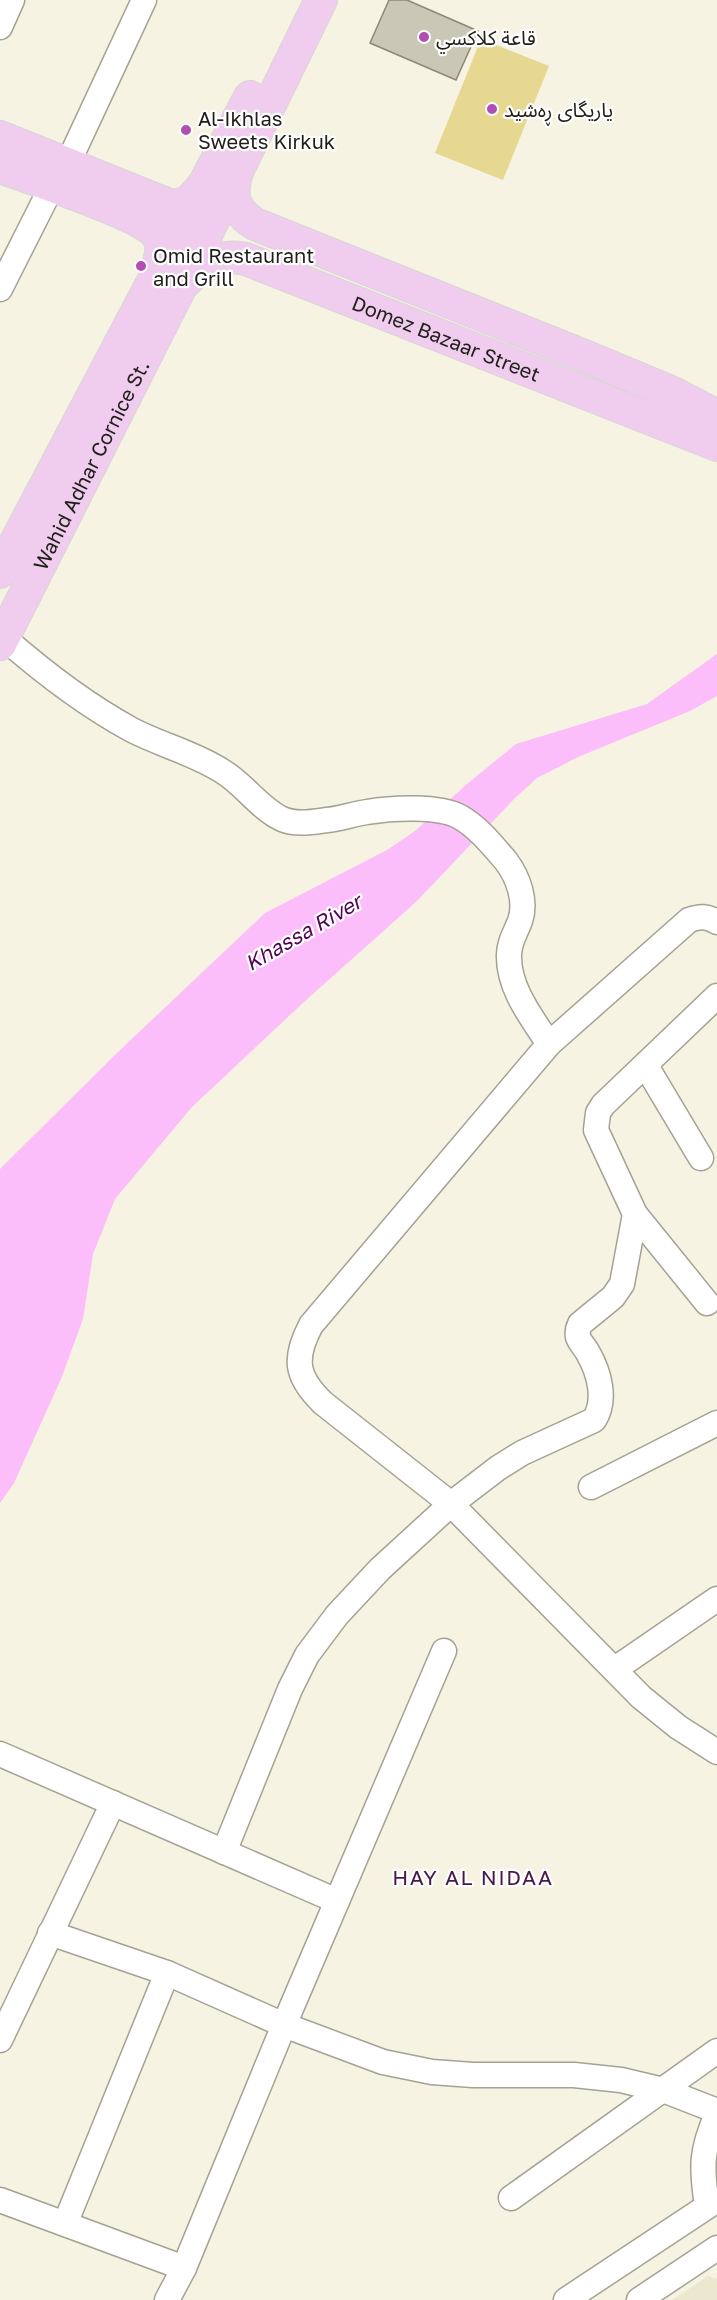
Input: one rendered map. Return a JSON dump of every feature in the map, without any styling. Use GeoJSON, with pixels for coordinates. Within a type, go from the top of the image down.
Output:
{"type":"FeatureCollection","features":[{"type":"Feature","properties":{"kind":"main road"},"geometry":{"type":"LineString","coordinates":[[168,281],[207,182],[299,0]]}},
{"type":"Feature","properties":{"kind":"main road"},"geometry":{"type":"LineString","coordinates":[[168,281],[237,171],[321,0]]}},
{"type":"Feature","properties":{"kind":"main road"},"geometry":{"type":"LineString","coordinates":[[0,137],[60,174],[135,206],[161,203],[177,206],[192,200],[207,182]]}},
{"type":"Feature","properties":{"kind":"main road"},"geometry":{"type":"LineString","coordinates":[[0,167],[60,174]]}},
{"type":"Feature","properties":{"kind":"main road","name":"Domez Bazaar Street"},"geometry":{"type":"LineString","coordinates":[[237,171],[233,190],[235,204],[243,216],[255,225],[592,359],[673,393],[717,416]]}},
{"type":"Feature","properties":{"kind":"main road"},"geometry":{"type":"LineString","coordinates":[[135,206],[160,240],[161,255],[168,281]]}},
{"type":"Feature","properties":{"kind":"main road","name":"Domez Bazaar Street"},"geometry":{"type":"LineString","coordinates":[[168,281],[196,272],[213,261],[233,257],[246,259],[717,445]]}},
{"type":"Feature","properties":{"kind":"main road","name":"Wahid Adhar Cornice St."},"geometry":{"type":"LineString","coordinates":[[0,572],[168,281]]}},
{"type":"Feature","properties":{"kind":"main road","name":"Wahid Adhar Cornice St."},"geometry":{"type":"LineString","coordinates":[[2,641],[168,281]]}},
{"type":"Feature","properties":{"kind":"street"},"geometry":{"type":"LineString","coordinates":[[0,27],[12,0]]}},
{"type":"Feature","properties":{"kind":"street"},"geometry":{"type":"LineString","coordinates":[[0,289],[60,174],[144,0]]}},
{"type":"Feature","properties":{"kind":"street"},"geometry":{"type":"LineString","coordinates":[[2,641],[79,698],[133,730],[223,771],[283,820],[303,823],[389,809],[431,811],[458,816],[471,824],[516,876],[521,894],[521,918],[512,938],[509,956],[513,978],[522,1002],[549,1044]]}},
{"type":"Feature","properties":{"kind":"street"},"geometry":{"type":"LineString","coordinates":[[717,922],[699,916],[689,920],[549,1044],[311,1325],[301,1345],[299,1367],[308,1388],[323,1403],[451,1504],[641,1697],[678,1727],[717,1752]]}},
{"type":"Feature","properties":{"kind":"street"},"geometry":{"type":"LineString","coordinates":[[707,1303],[635,1214],[599,1138],[596,1121],[603,1105],[717,996]]}},
{"type":"Feature","properties":{"kind":"street"},"geometry":{"type":"LineString","coordinates":[[646,1066],[700,1158]]}},
{"type":"Feature","properties":{"kind":"street"},"geometry":{"type":"LineString","coordinates":[[224,1852],[290,1689],[307,1654],[337,1615],[380,1569],[451,1504],[498,1468],[522,1453],[594,1420],[600,1411],[598,1375],[593,1362],[579,1340],[578,1329],[580,1323],[613,1297],[622,1284],[635,1214]]}},
{"type":"Feature","properties":{"kind":"street"},"geometry":{"type":"LineString","coordinates":[[591,1487],[717,1423]]}},
{"type":"Feature","properties":{"kind":"street"},"geometry":{"type":"LineString","coordinates":[[615,1669],[717,1599]]}},
{"type":"Feature","properties":{"kind":"street"},"geometry":{"type":"LineString","coordinates":[[167,2300],[183,2268],[444,1651]]}},
{"type":"Feature","properties":{"kind":"street"},"geometry":{"type":"LineString","coordinates":[[0,1754],[337,1901]]}},
{"type":"Feature","properties":{"kind":"street"},"geometry":{"type":"LineString","coordinates":[[0,2040],[113,1803]]}},
{"type":"Feature","properties":{"kind":"street"},"geometry":{"type":"LineString","coordinates":[[50,1933],[167,1973],[284,2025],[383,2062],[432,2072],[473,2075],[574,2075],[621,2080],[663,2090],[717,2113],[704,2151],[703,2178],[712,2203],[566,2300]]}},
{"type":"Feature","properties":{"kind":"street"},"geometry":{"type":"LineString","coordinates":[[64,2224],[167,1973]]}},
{"type":"Feature","properties":{"kind":"street"},"geometry":{"type":"LineString","coordinates":[[511,2198],[717,2050]]}},
{"type":"Feature","properties":{"kind":"street"},"geometry":{"type":"LineString","coordinates":[[0,2200],[183,2268]]}},
{"type":"Feature","properties":{"kind":"street"},"geometry":{"type":"LineString","coordinates":[[639,2300],[717,2248]]}},
{"type":"Feature","properties":{"kind":"shaded area","name":"یاریگای ڕەشید"},"geometry":{"type":"Polygon","coordinates":[[[481,39],[549,66],[503,180],[435,153],[481,39]]]}},
{"type":"Feature","properties":{"kind":"shaded area"},"geometry":{"type":"Polygon","coordinates":[[[708,2276],[717,2279],[717,2300],[672,2300],[708,2276]]]}},
{"type":"Feature","properties":{"kind":"water","name":"Khassa River"},"geometry":{"type":"Polygon","coordinates":[[[717,654],[717,696],[690,711],[578,757],[537,778],[416,902],[305,1001],[192,1107],[115,1199],[93,1254],[83,1319],[61,1379],[14,1483],[0,1503],[0,1169],[118,1052],[265,913],[387,850],[415,831],[516,744],[647,704],[717,654]]]}},
{"type":"Feature","properties":{"kind":"building","name":"قاعة كلاكسي"},"geometry":{"type":"Polygon","coordinates":[[[389,0],[407,0],[478,31],[456,80],[370,43],[389,0]]]}},
{"type":"Feature","properties":{"kind":"place","name":"قاعة كلاكسي"},"geometry":{"type":"Point","coordinates":[424,37]}},
{"type":"Feature","properties":{"kind":"place","name":"یاریگای ڕەشید"},"geometry":{"type":"Point","coordinates":[492,109]}},
{"type":"Feature","properties":{"kind":"place","name":"Al-Ikhlas Sweets Kirkuk"},"geometry":{"type":"Point","coordinates":[186,130]}},
{"type":"Feature","properties":{"kind":"place","name":"Omid Restaurant and Grill"},"geometry":{"type":"Point","coordinates":[141,266]}},
{"type":"Feature","properties":{"kind":"district","name":"HAY AL NIDAA"},"geometry":{"type":"Point","coordinates":[473,1877]}}]}
